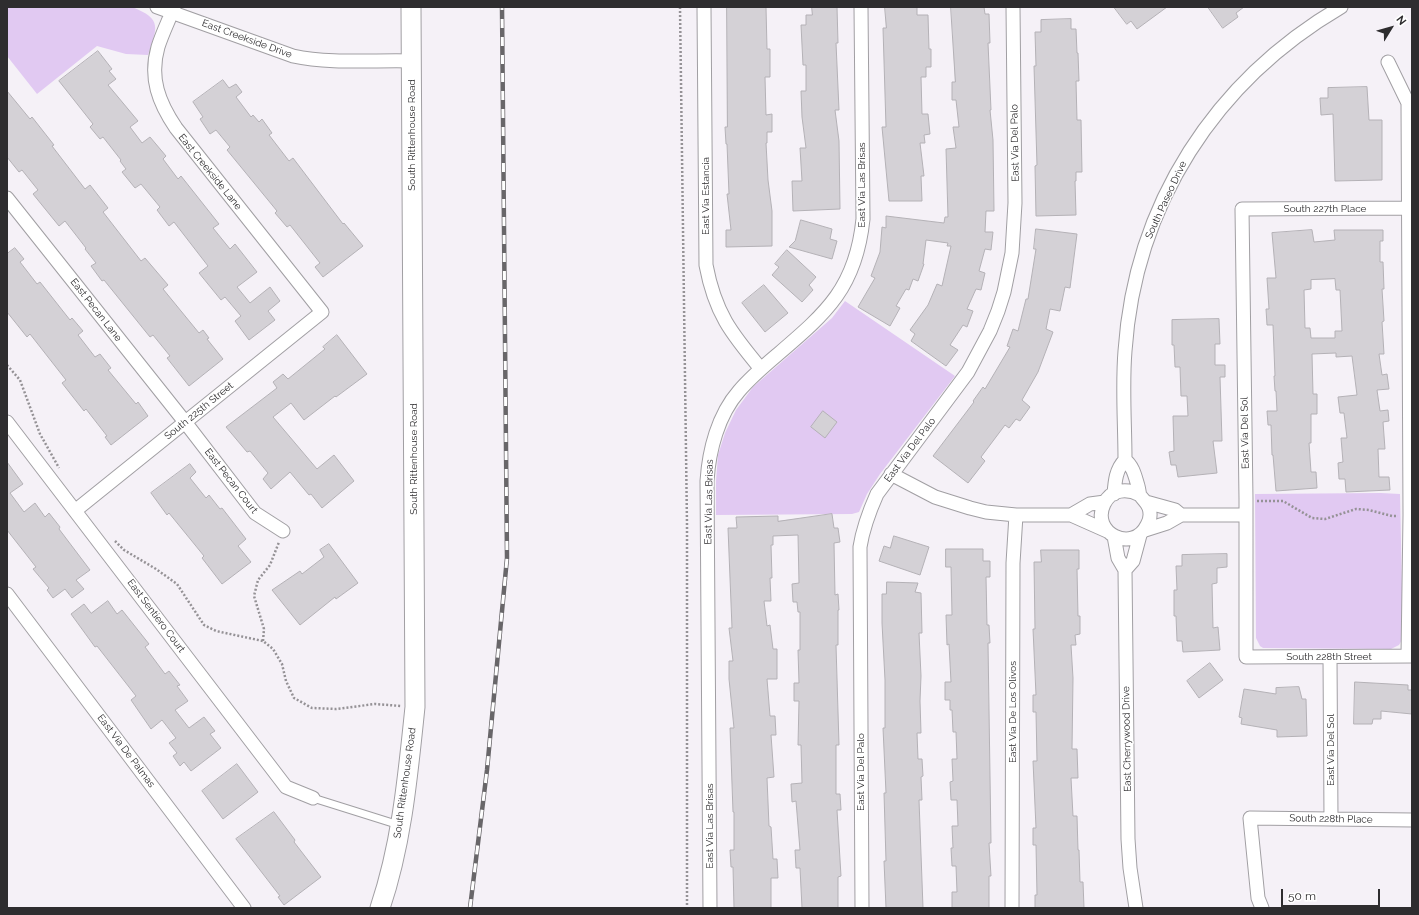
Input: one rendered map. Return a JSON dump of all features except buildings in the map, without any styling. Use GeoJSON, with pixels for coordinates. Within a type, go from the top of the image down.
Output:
{"type":"FeatureCollection","features":[{"type":"Feature","properties":{"kind":"main road","name":"South Rittenhouse Road"},"geometry":{"type":"LineString","coordinates":[[380,908],[388,885],[407,786],[415,706],[411,7]]}},
{"type":"Feature","properties":{"kind":"street","name":"East Creekside Drive"},"geometry":{"type":"LineString","coordinates":[[158,7],[173,10],[293,56],[306,59],[411,60]]}},
{"type":"Feature","properties":{"kind":"street","name":"East Via Estancia"},"geometry":{"type":"LineString","coordinates":[[704,7],[706,264],[715,301],[724,320],[736,340],[761,369]]}},
{"type":"Feature","properties":{"kind":"street","name":"East Via Las Brisas"},"geometry":{"type":"LineString","coordinates":[[710,908],[708,463],[712,445],[728,408],[739,391],[831,305],[842,289],[858,254],[864,219],[861,7]]}},
{"type":"Feature","properties":{"kind":"street","name":"East Via Del Palo"},"geometry":{"type":"LineString","coordinates":[[862,908],[860,546],[868,512],[877,494],[957,389],[968,372],[990,331],[1004,292],[1012,253],[1015,204],[1013,7]]}},
{"type":"Feature","properties":{"kind":"street","name":"South Paseo Drive"},"geometry":{"type":"LineString","coordinates":[[1109,498],[1119,466],[1125,460],[1124,368],[1129,314],[1144,247],[1165,197],[1191,148],[1222,106],[1242,83],[1279,49],[1315,23],[1341,7]]}},
{"type":"Feature","properties":{"kind":"street","name":"East Creekside Lane"},"geometry":{"type":"LineString","coordinates":[[173,10],[158,48],[154,67],[157,95],[166,114],[322,312]]}},
{"type":"Feature","properties":{"kind":"street"},"geometry":{"type":"LineString","coordinates":[[1388,62],[1408,103],[1410,656]]}},
{"type":"Feature","properties":{"kind":"street","name":"East Pecan Lane"},"geometry":{"type":"LineString","coordinates":[[7,198],[185,422]]}},
{"type":"Feature","properties":{"kind":"street","name":"South 227th Place"},"geometry":{"type":"LineString","coordinates":[[1242,209],[1409,208]]}},
{"type":"Feature","properties":{"kind":"street","name":"East Via Del Sol"},"geometry":{"type":"LineString","coordinates":[[1242,209],[1246,499],[1246,657]]}},
{"type":"Feature","properties":{"kind":"street","name":"South 225th Street"},"geometry":{"type":"LineString","coordinates":[[76,510],[322,312]]}},
{"type":"Feature","properties":{"kind":"street","name":"East Sentiero Court"},"geometry":{"type":"LineString","coordinates":[[7,422],[76,510],[286,787],[314,798]]}},
{"type":"Feature","properties":{"kind":"street","name":"East Pecan Court"},"geometry":{"type":"LineString","coordinates":[[185,422],[255,513],[283,531]]}},
{"type":"Feature","properties":{"kind":"street","name":"South Paseo Drive"},"geometry":{"type":"LineString","coordinates":[[1125,460],[1131,465],[1143,498]]}},
{"type":"Feature","properties":{"kind":"street"},"geometry":{"type":"LineString","coordinates":[[891,474],[922,491],[952,503],[986,512],[1016,516],[1071,515],[1120,539],[1127,539],[1167,523],[1181,515],[1246,515]]}},
{"type":"Feature","properties":{"kind":"street"},"geometry":{"type":"LineString","coordinates":[[1071,515],[1090,504],[1109,498],[1120,491],[1134,492],[1143,498],[1175,510],[1181,515]]}},
{"type":"Feature","properties":{"kind":"street"},"geometry":{"type":"LineString","coordinates":[[1109,498],[1101,514],[1104,526],[1110,533],[1118,558],[1125,570],[1133,561],[1135,548],[1150,516],[1149,508],[1143,498]]}},
{"type":"Feature","properties":{"kind":"street","name":"East Via De Los Olivos"},"geometry":{"type":"LineString","coordinates":[[1012,908],[1013,564],[1016,516]]}},
{"type":"Feature","properties":{"kind":"street","name":"East Cherrywood Drive"},"geometry":{"type":"LineString","coordinates":[[1125,570],[1128,839],[1130,868],[1136,908]]}},
{"type":"Feature","properties":{"kind":"street","name":"East Via De Palmas"},"geometry":{"type":"LineString","coordinates":[[7,594],[244,908]]}},
{"type":"Feature","properties":{"kind":"street","name":"South 228th Street"},"geometry":{"type":"LineString","coordinates":[[1246,657],[1410,656]]}},
{"type":"Feature","properties":{"kind":"street","name":"East Via Del Sol"},"geometry":{"type":"LineString","coordinates":[[1330,657],[1331,819]]}},
{"type":"Feature","properties":{"kind":"street","name":"South 228th Place"},"geometry":{"type":"LineString","coordinates":[[1262,908],[1258,898],[1250,818],[1412,820]]}},
{"type":"Feature","properties":{"kind":"lane"},"geometry":{"type":"LineString","coordinates":[[314,798],[400,826]]}},
{"type":"Feature","properties":{"kind":"path"},"geometry":{"type":"LineString","coordinates":[[680,7],[687,525],[687,908]]}},
{"type":"Feature","properties":{"kind":"path"},"geometry":{"type":"LineString","coordinates":[[7,365],[20,380],[40,434],[60,468]]}},
{"type":"Feature","properties":{"kind":"path"},"geometry":{"type":"LineString","coordinates":[[1246,499],[1283,502],[1312,518],[1326,519],[1356,509],[1369,510],[1392,516],[1410,515]]}},
{"type":"Feature","properties":{"kind":"path"},"geometry":{"type":"LineString","coordinates":[[263,641],[264,629],[254,596],[258,580],[270,565],[283,531]]}},
{"type":"Feature","properties":{"kind":"path"},"geometry":{"type":"LineString","coordinates":[[114,540],[124,550],[156,569],[177,584],[204,625],[216,632],[240,638],[263,641],[273,649],[282,664],[286,680],[294,698],[312,708],[336,709],[375,704],[415,706]]}},
{"type":"Feature","properties":{"kind":"shaded area"},"geometry":{"type":"Polygon","coordinates":[[[7,7],[132,7],[142,11],[153,20],[155,25],[154,38],[148,55],[126,54],[97,46],[37,94],[7,56],[7,7]]]}},
{"type":"Feature","properties":{"kind":"shaded area"},"geometry":{"type":"Polygon","coordinates":[[[845,301],[955,376],[880,474],[867,494],[859,512],[852,514],[716,515],[718,455],[725,433],[736,410],[753,387],[832,318],[845,301]]]}},
{"type":"Feature","properties":{"kind":"shaded area"},"geometry":{"type":"Polygon","coordinates":[[[1255,494],[1400,494],[1403,638],[1399,645],[1391,649],[1263,648],[1260,646],[1256,638],[1255,494]]]}},
{"type":"Feature","properties":{"kind":"railway"},"geometry":{"type":"LineString","coordinates":[[470,908],[487,770],[507,558],[502,7]]}}]}
